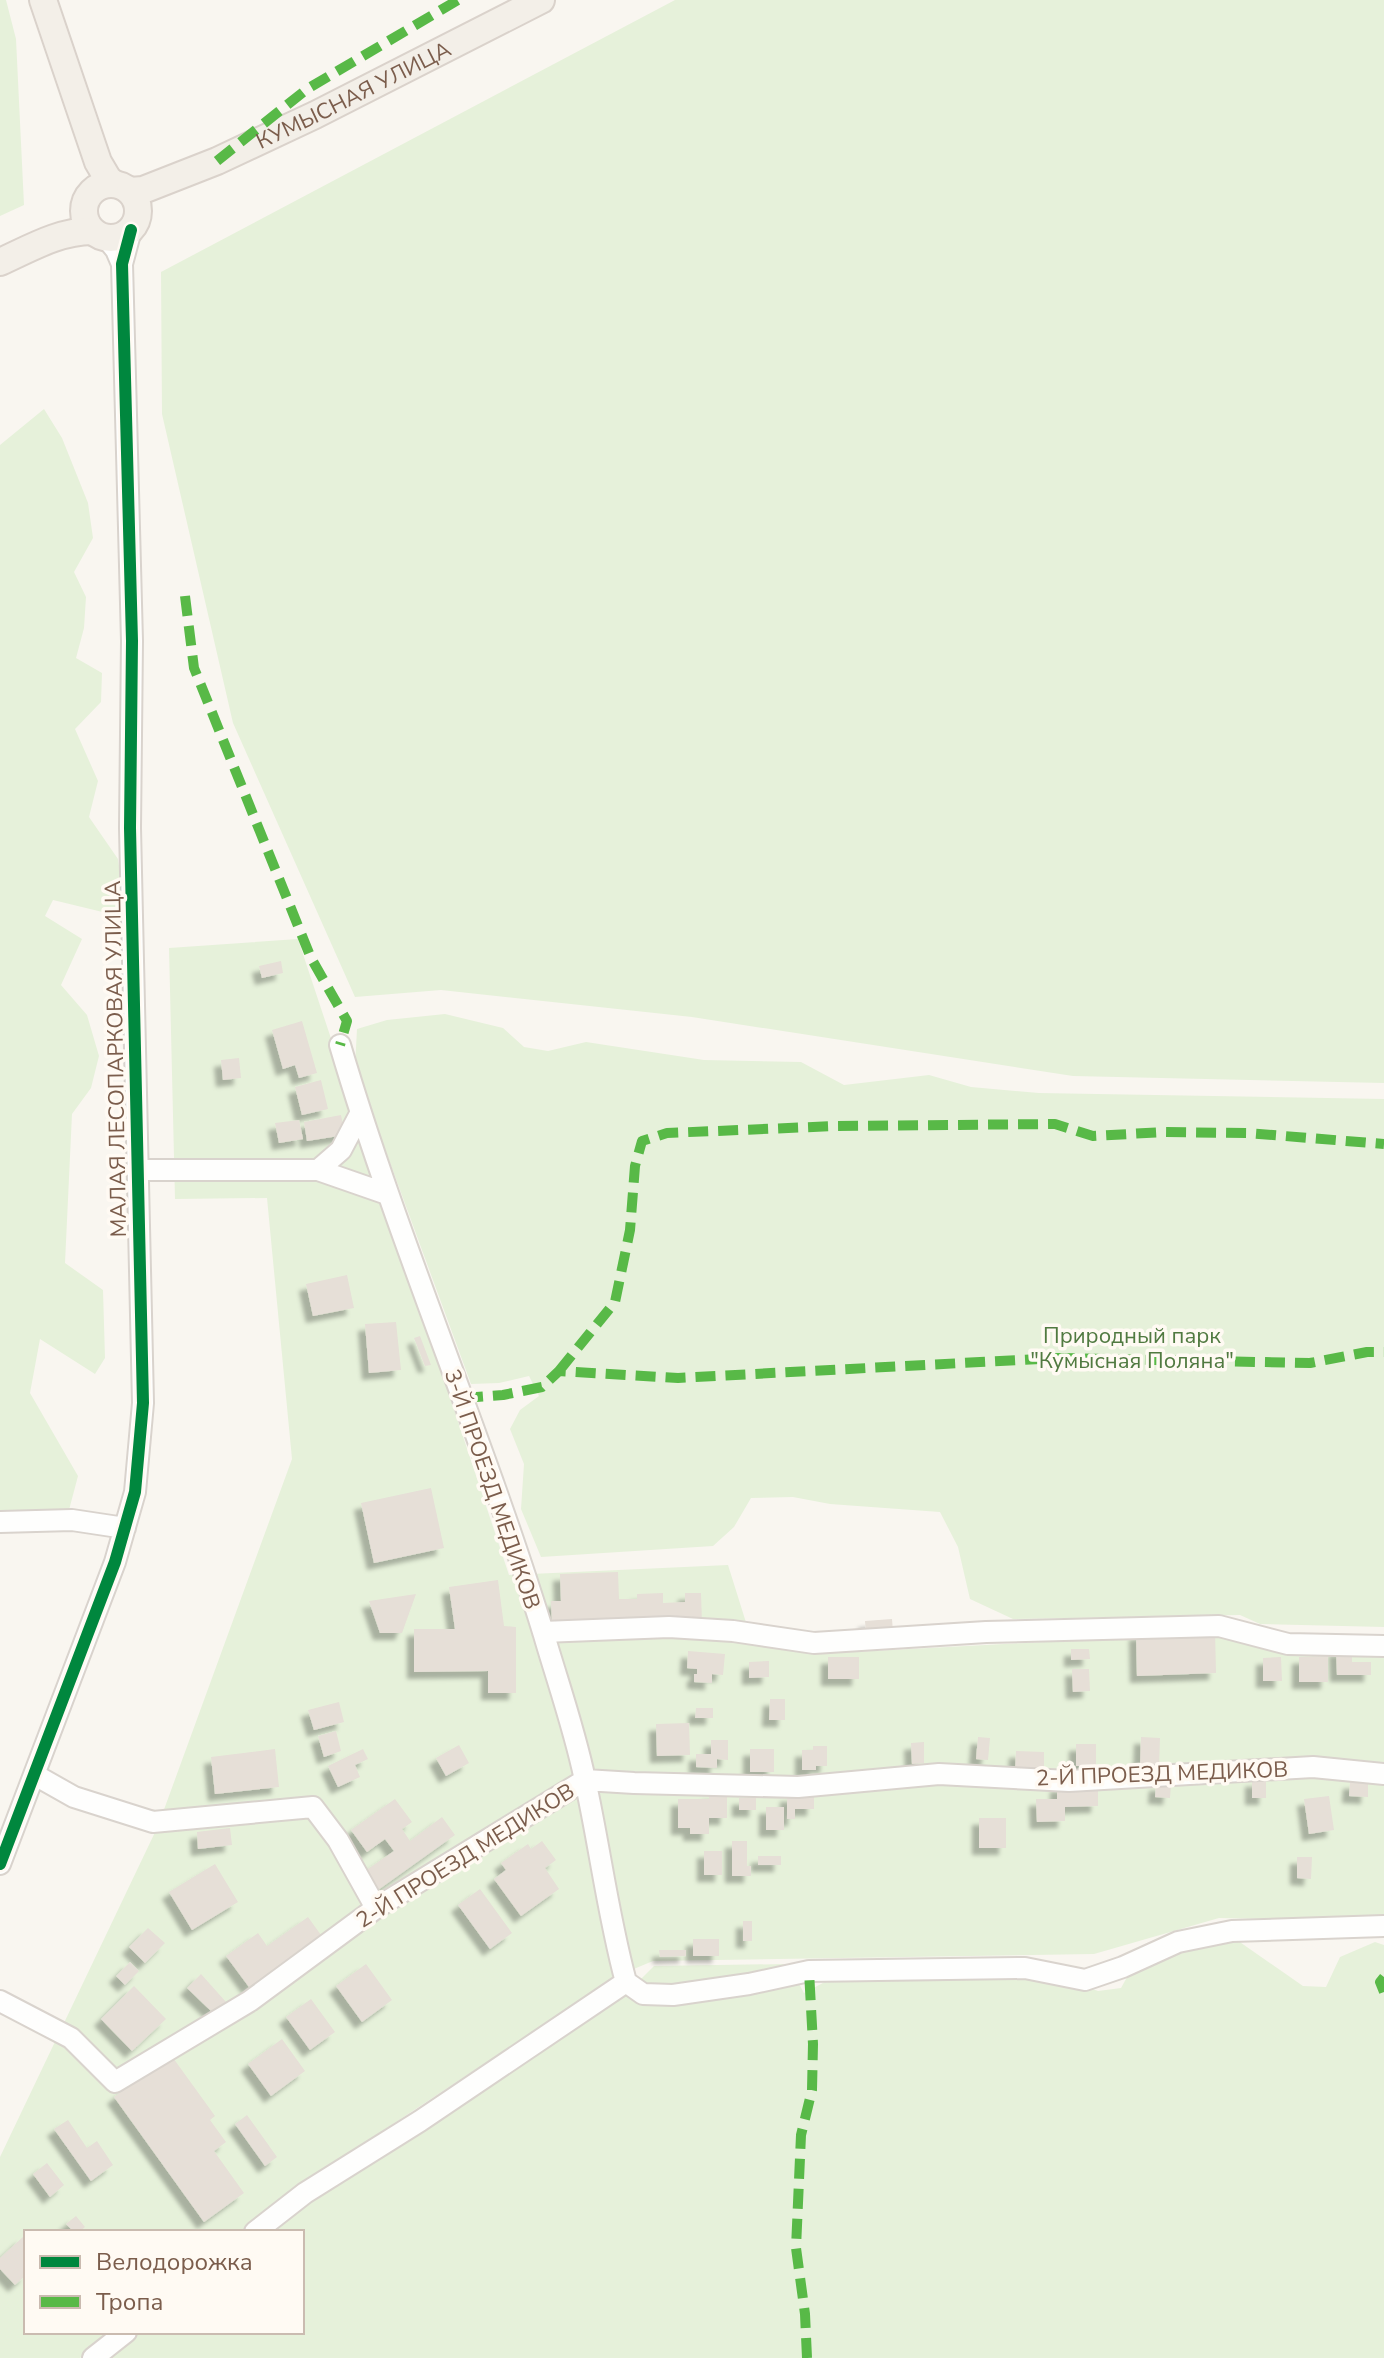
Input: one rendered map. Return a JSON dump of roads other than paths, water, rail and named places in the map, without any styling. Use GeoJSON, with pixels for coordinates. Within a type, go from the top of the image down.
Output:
{"type":"FeatureCollection","features":[{"type":"Feature","properties":{"kind":"main road"},"geometry":{"type":"LineString","coordinates":[[0,262],[78,231],[110,204],[43,0]]}},
{"type":"Feature","properties":{"kind":"main road","name":"КУМЫСНАЯ УЛИЦА"},"geometry":{"type":"LineString","coordinates":[[110,204],[217,161],[315,115],[541,0]]}},
{"type":"Feature","properties":{"kind":"street","name":"МАЛАЯ ЛЕСОПАРКОВАЯ УЛИЦА"},"geometry":{"type":"LineString","coordinates":[[0,1864],[115,1562],[135,1492],[143,1403],[130,828],[132,626],[122,264],[110,204]]}},
{"type":"Feature","properties":{"kind":"street","name":"3-Й ПРОЕЗД МЕДИКОВ"},"geometry":{"type":"LineString","coordinates":[[340,1045],[387,1194],[463,1398],[543,1632],[669,1627],[733,1631],[814,1643],[986,1632],[1219,1626],[1288,1644],[1384,1646]]}},
{"type":"Feature","properties":{"kind":"street"},"geometry":{"type":"LineString","coordinates":[[318,1170],[341,1150],[360,1114]]}},
{"type":"Feature","properties":{"kind":"street"},"geometry":{"type":"LineString","coordinates":[[137,1170],[318,1170],[387,1194]]}},
{"type":"Feature","properties":{"kind":"street"},"geometry":{"type":"LineString","coordinates":[[0,1522],[72,1520],[125,1528]]}},
{"type":"Feature","properties":{"kind":"street"},"geometry":{"type":"LineString","coordinates":[[543,1632],[585,1780],[604,1888],[626,1982],[643,1994],[673,1995],[809,1971],[1025,1968],[1085,1980],[1178,1942],[1232,1931],[1384,1926]]}},
{"type":"Feature","properties":{"kind":"street","name":"2-Й ПРОЕЗД МЕДИКОВ"},"geometry":{"type":"LineString","coordinates":[[0,2001],[71,2038],[115,2082],[250,2001],[376,1908],[585,1780],[798,1787],[939,1774],[1069,1781],[1313,1767],[1384,1774]]}},
{"type":"Feature","properties":{"kind":"street"},"geometry":{"type":"LineString","coordinates":[[35,1775],[74,1797],[153,1822],[313,1807],[338,1840],[376,1908]]}},
{"type":"Feature","properties":{"kind":"street"},"geometry":{"type":"LineString","coordinates":[[258,2230],[305,2193],[420,2121],[626,1982]]}},
{"type":"Feature","properties":{"kind":"street"},"geometry":{"type":"LineString","coordinates":[[93,2358],[123,2334]]}},
{"type":"Feature","properties":{"kind":"park label","name":"Природный парк \"Кумысная Поляна\""},"geometry":{"type":"Point","coordinates":[1132,1348]}}]}
